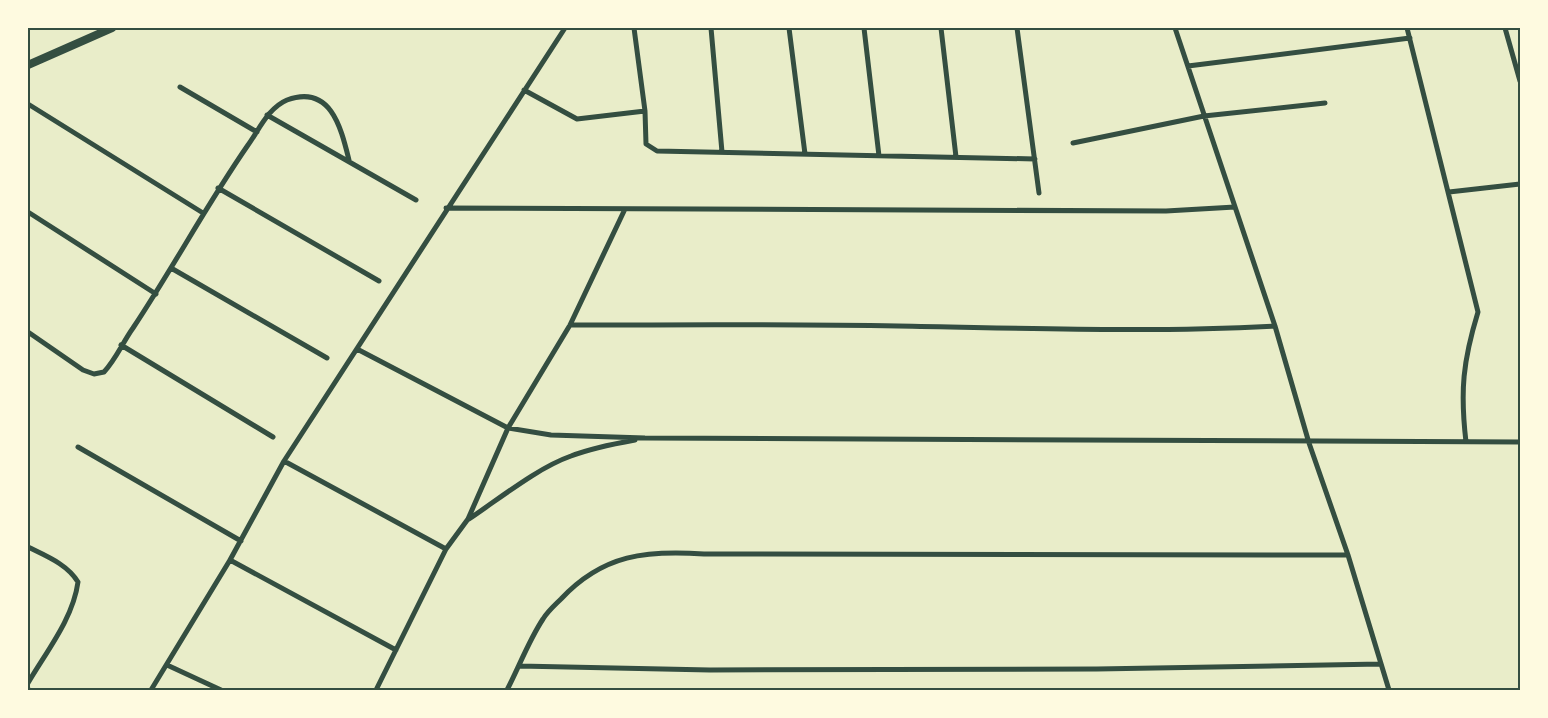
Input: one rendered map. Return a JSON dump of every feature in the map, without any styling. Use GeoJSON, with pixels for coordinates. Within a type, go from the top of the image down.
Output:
{"type":"FeatureCollection","features":[{"type":"Feature","properties":{"kind":"street"},"geometry":{"type":"LineString","coordinates":[[28,64],[112,28]]}},
{"type":"Feature","properties":{"kind":"street"},"geometry":{"type":"LineString","coordinates":[[151,690],[230,560],[284,461],[446,208],[565,28]]}},
{"type":"Feature","properties":{"kind":"street"},"geometry":{"type":"LineString","coordinates":[[634,28],[645,111],[646,144],[649,148],[657,151],[1035,159]]}},
{"type":"Feature","properties":{"kind":"street"},"geometry":{"type":"LineString","coordinates":[[711,28],[722,152]]}},
{"type":"Feature","properties":{"kind":"street"},"geometry":{"type":"LineString","coordinates":[[789,28],[805,154]]}},
{"type":"Feature","properties":{"kind":"street"},"geometry":{"type":"LineString","coordinates":[[864,28],[879,156]]}},
{"type":"Feature","properties":{"kind":"street"},"geometry":{"type":"LineString","coordinates":[[941,28],[956,157]]}},
{"type":"Feature","properties":{"kind":"street"},"geometry":{"type":"LineString","coordinates":[[1017,28],[1039,193]]}},
{"type":"Feature","properties":{"kind":"street"},"geometry":{"type":"LineString","coordinates":[[1175,28],[1275,326],[1309,443],[1348,555],[1389,690]]}},
{"type":"Feature","properties":{"kind":"street"},"geometry":{"type":"LineString","coordinates":[[1407,28],[1478,312],[1467,347],[1463,373],[1462,406],[1466,442]]}},
{"type":"Feature","properties":{"kind":"street"},"geometry":{"type":"LineString","coordinates":[[1505,28],[1520,81]]}},
{"type":"Feature","properties":{"kind":"street"},"geometry":{"type":"LineString","coordinates":[[1188,66],[1410,38]]}},
{"type":"Feature","properties":{"kind":"street"},"geometry":{"type":"LineString","coordinates":[[180,87],[257,132]]}},
{"type":"Feature","properties":{"kind":"street"},"geometry":{"type":"LineString","coordinates":[[524,90],[577,119],[645,111]]}},
{"type":"Feature","properties":{"kind":"street"},"geometry":{"type":"LineString","coordinates":[[28,332],[82,370],[94,374],[104,372],[156,294],[218,188],[257,132],[267,114],[286,101],[314,98],[326,104],[342,133],[349,160]]}},
{"type":"Feature","properties":{"kind":"street"},"geometry":{"type":"LineString","coordinates":[[1073,143],[1204,116],[1325,103]]}},
{"type":"Feature","properties":{"kind":"street"},"geometry":{"type":"LineString","coordinates":[[28,104],[203,213]]}},
{"type":"Feature","properties":{"kind":"street"},"geometry":{"type":"LineString","coordinates":[[267,114],[416,200]]}},
{"type":"Feature","properties":{"kind":"street"},"geometry":{"type":"LineString","coordinates":[[1449,192],[1520,184]]}},
{"type":"Feature","properties":{"kind":"street"},"geometry":{"type":"LineString","coordinates":[[218,188],[379,281]]}},
{"type":"Feature","properties":{"kind":"street"},"geometry":{"type":"LineString","coordinates":[[446,208],[1166,211],[1235,207]]}},
{"type":"Feature","properties":{"kind":"street"},"geometry":{"type":"LineString","coordinates":[[376,690],[446,549],[468,519],[508,428],[570,325],[624,209]]}},
{"type":"Feature","properties":{"kind":"street"},"geometry":{"type":"LineString","coordinates":[[28,212],[156,294]]}},
{"type":"Feature","properties":{"kind":"street"},"geometry":{"type":"LineString","coordinates":[[171,268],[327,358]]}},
{"type":"Feature","properties":{"kind":"street"},"geometry":{"type":"LineString","coordinates":[[570,325],[833,325],[1108,330],[1195,330],[1275,326]]}},
{"type":"Feature","properties":{"kind":"street"},"geometry":{"type":"LineString","coordinates":[[121,345],[273,437]]}},
{"type":"Feature","properties":{"kind":"street"},"geometry":{"type":"LineString","coordinates":[[357,349],[508,428],[551,435],[645,438],[1309,443],[1520,442]]}},
{"type":"Feature","properties":{"kind":"street"},"geometry":{"type":"LineString","coordinates":[[468,519],[550,466],[569,456],[594,448],[645,438]]}},
{"type":"Feature","properties":{"kind":"street"},"geometry":{"type":"LineString","coordinates":[[78,447],[241,541]]}},
{"type":"Feature","properties":{"kind":"street"},"geometry":{"type":"LineString","coordinates":[[284,461],[446,549]]}},
{"type":"Feature","properties":{"kind":"street"},"geometry":{"type":"LineString","coordinates":[[28,547],[61,564],[78,582],[76,595],[69,614],[28,683]]}},
{"type":"Feature","properties":{"kind":"street"},"geometry":{"type":"LineString","coordinates":[[507,690],[543,618],[574,585],[603,566],[631,556],[666,552],[704,554],[1348,555]]}},
{"type":"Feature","properties":{"kind":"street"},"geometry":{"type":"LineString","coordinates":[[230,560],[396,650]]}},
{"type":"Feature","properties":{"kind":"street"},"geometry":{"type":"LineString","coordinates":[[520,666],[710,670],[1097,670],[1381,664]]}},
{"type":"Feature","properties":{"kind":"street"},"geometry":{"type":"LineString","coordinates":[[167,665],[220,690]]}}]}
